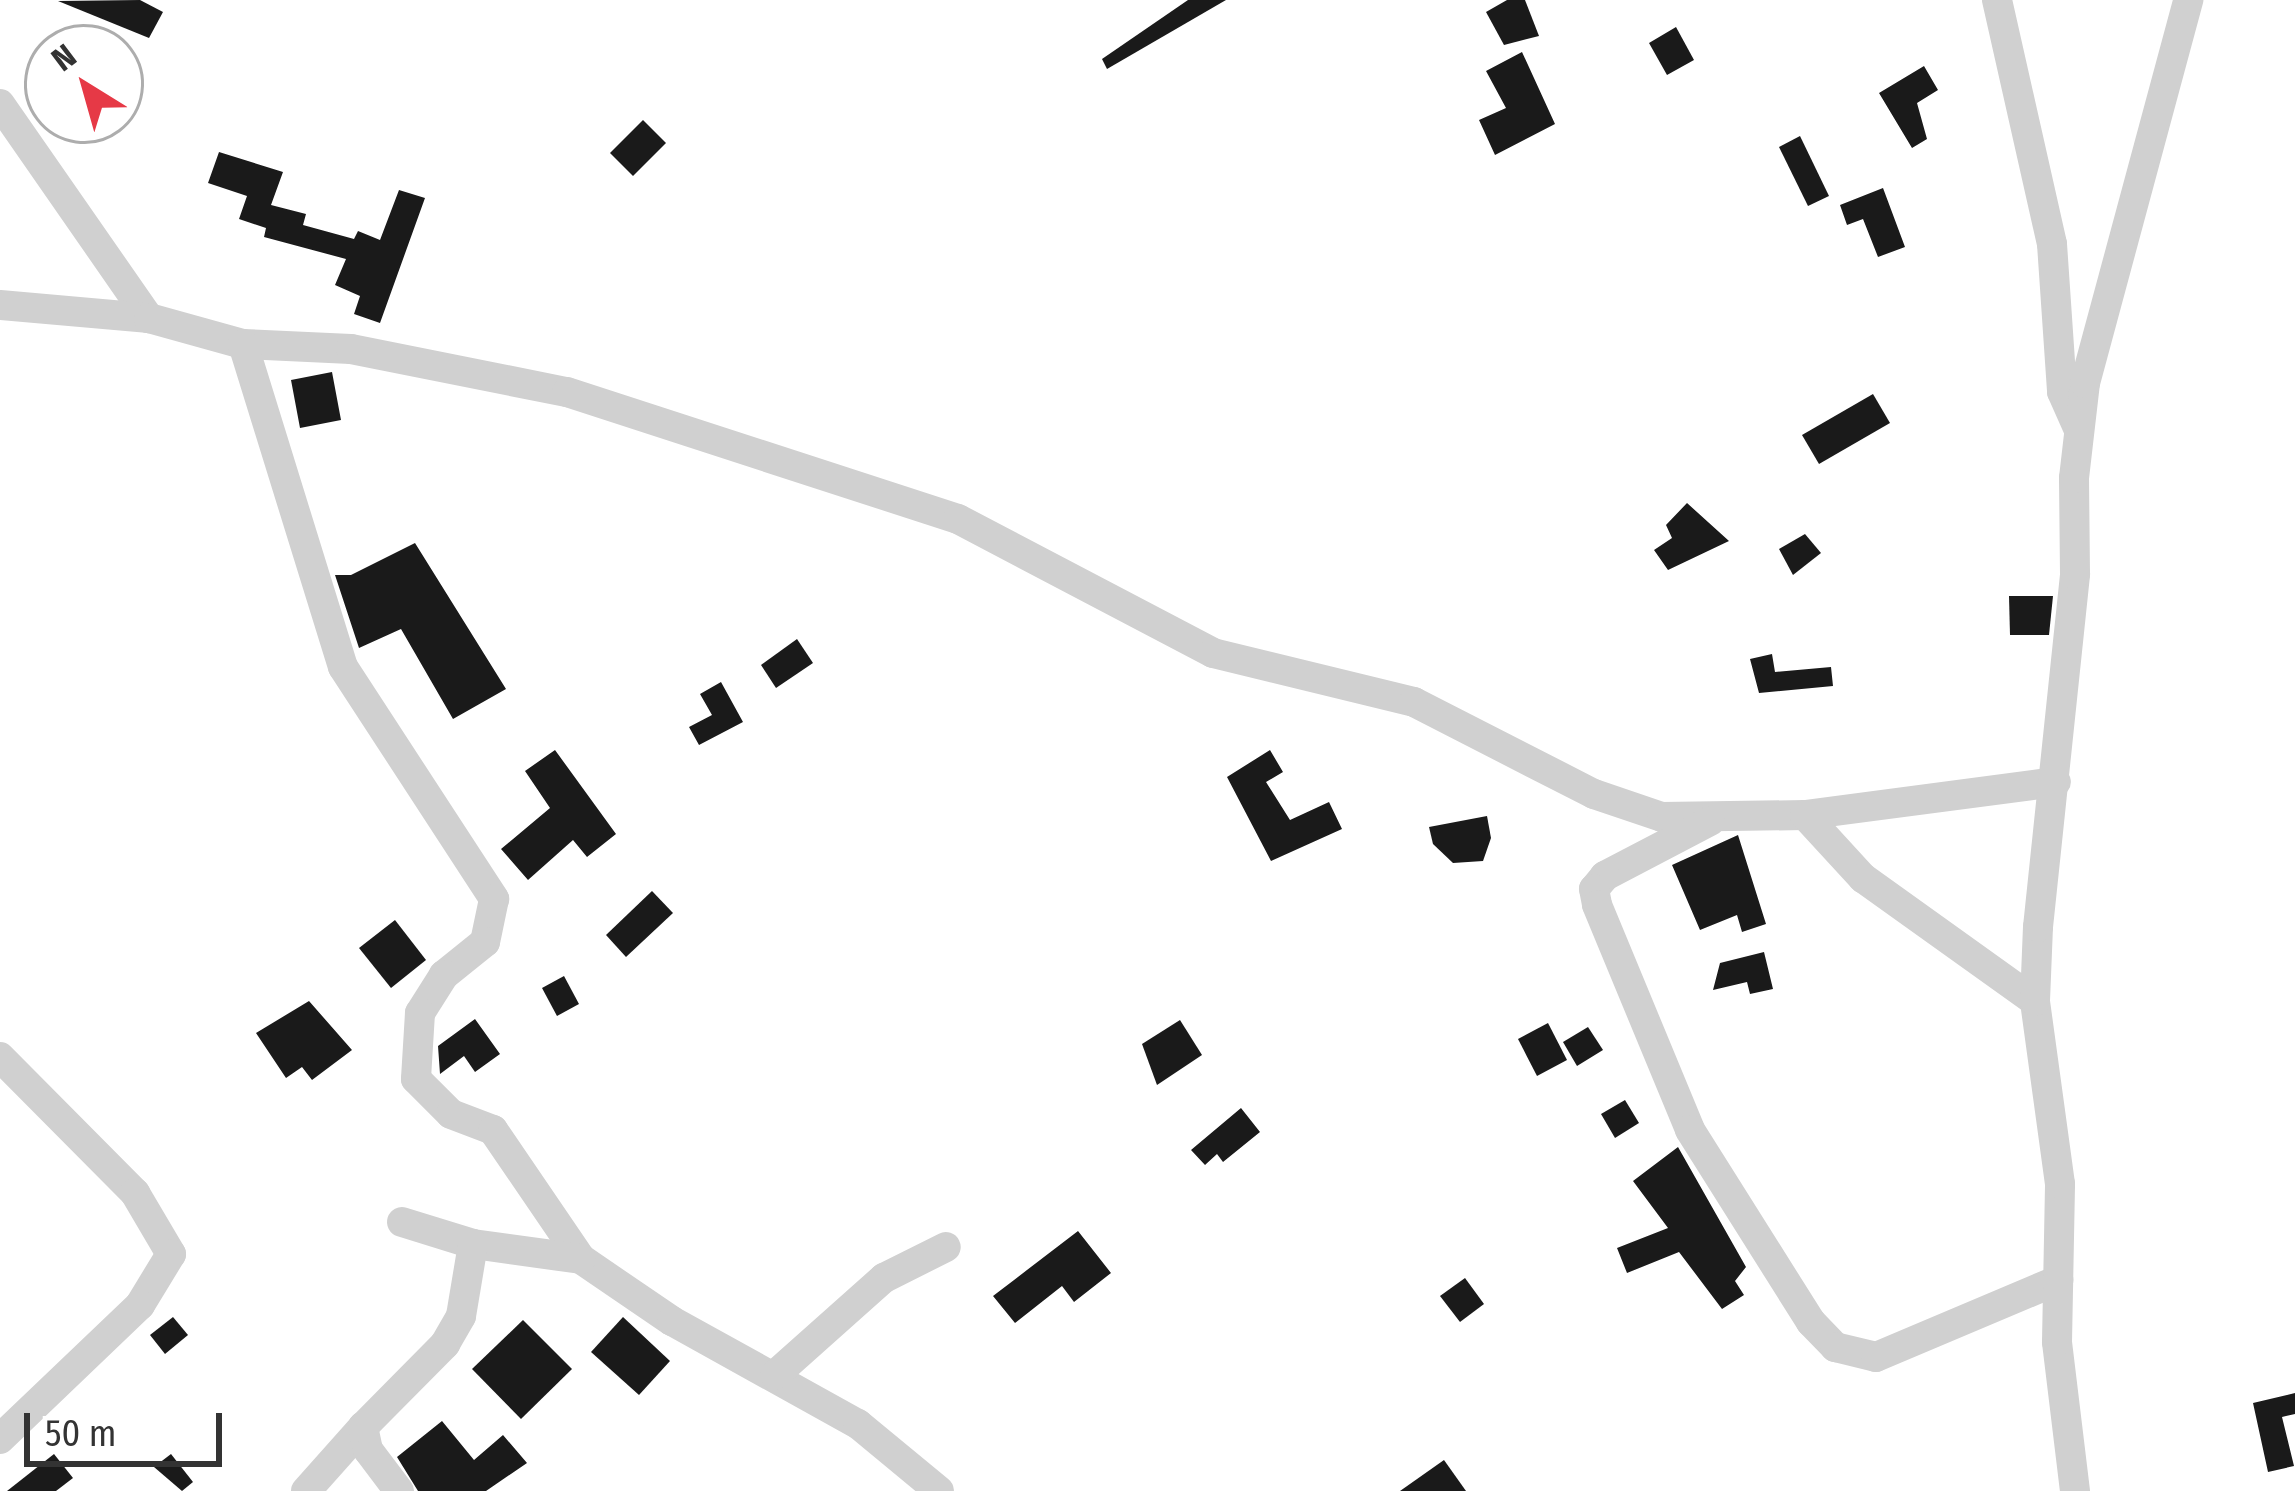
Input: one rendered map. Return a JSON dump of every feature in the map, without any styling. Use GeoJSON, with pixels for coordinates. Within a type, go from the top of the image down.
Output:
{"type":"FeatureCollection","features":[{"type":"Feature","properties":{"kind":"street"},"geometry":{"type":"LineString","coordinates":[[1997,0],[2052,244],[2062,392],[2079,428]]}},
{"type":"Feature","properties":{"kind":"street"},"geometry":{"type":"LineString","coordinates":[[2075,1491],[2056,1342],[2060,1184],[2036,1000],[2056,782],[2079,428],[2105,289],[2188,0]]}},
{"type":"Feature","properties":{"kind":"street"},"geometry":{"type":"LineString","coordinates":[[0,104],[149,318]]}},
{"type":"Feature","properties":{"kind":"street"},"geometry":{"type":"LineString","coordinates":[[0,305],[149,318],[243,344],[351,350],[567,392],[958,519],[1213,653],[1414,702],[1636,811],[1716,818],[1805,814],[2056,782]]}},
{"type":"Feature","properties":{"kind":"street"},"geometry":{"type":"LineString","coordinates":[[243,344],[343,667],[494,899],[484,942],[444,975],[420,1013],[416,1079],[451,1114],[493,1130],[581,1259],[672,1321],[857,1424],[939,1491]]}},
{"type":"Feature","properties":{"kind":"street"},"geometry":{"type":"LineString","coordinates":[[1805,814],[1863,878],[2036,1000]]}},
{"type":"Feature","properties":{"kind":"street"},"geometry":{"type":"LineString","coordinates":[[1716,818],[1605,875],[1594,890],[1690,1130],[1811,1322],[1834,1347],[1876,1357],[2058,1280]]}},
{"type":"Feature","properties":{"kind":"street"},"geometry":{"type":"LineString","coordinates":[[0,1057],[135,1193],[171,1254],[140,1305],[0,1438]]}},
{"type":"Feature","properties":{"kind":"street"},"geometry":{"type":"LineString","coordinates":[[402,1222],[473,1244],[581,1259]]}},
{"type":"Feature","properties":{"kind":"street"},"geometry":{"type":"LineString","coordinates":[[306,1491],[445,1344],[460,1316],[473,1244]]}},
{"type":"Feature","properties":{"kind":"street"},"geometry":{"type":"LineString","coordinates":[[775,1375],[884,1278],[946,1247]]}},
{"type":"Feature","properties":{"kind":"street"},"geometry":{"type":"LineString","coordinates":[[363,1427],[368,1450],[399,1491]]}},
{"type":"Feature","properties":{"kind":"building"},"geometry":{"type":"Polygon","coordinates":[[[140,0],[163,12],[149,38],[144,36],[144,24],[115,24],[58,1],[140,0]]]}},
{"type":"Feature","properties":{"kind":"building"},"geometry":{"type":"Polygon","coordinates":[[[1188,0],[1226,0],[1107,69],[1102,59],[1188,0]]]}},
{"type":"Feature","properties":{"kind":"building"},"geometry":{"type":"Polygon","coordinates":[[[1507,0],[1525,0],[1539,36],[1504,45],[1486,12],[1507,0]]]}},
{"type":"Feature","properties":{"kind":"building"},"geometry":{"type":"Polygon","coordinates":[[[1676,27],[1694,60],[1667,75],[1649,43],[1676,27]]]}},
{"type":"Feature","properties":{"kind":"building"},"geometry":{"type":"Polygon","coordinates":[[[1522,52],[1555,124],[1495,155],[1479,120],[1506,108],[1486,71],[1522,52]]]}},
{"type":"Feature","properties":{"kind":"building"},"geometry":{"type":"Polygon","coordinates":[[[1924,66],[1938,90],[1917,103],[1927,139],[1912,148],[1879,93],[1924,66]]]}},
{"type":"Feature","properties":{"kind":"building"},"geometry":{"type":"Polygon","coordinates":[[[643,120],[666,143],[633,176],[610,153],[643,120]]]}},
{"type":"Feature","properties":{"kind":"building"},"geometry":{"type":"Polygon","coordinates":[[[1800,136],[1829,196],[1808,206],[1779,147],[1800,136]]]}},
{"type":"Feature","properties":{"kind":"building"},"geometry":{"type":"Polygon","coordinates":[[[219,152],[283,172],[271,205],[306,214],[303,225],[354,239],[358,231],[380,240],[399,190],[425,198],[380,323],[354,314],[360,296],[335,285],[346,259],[264,237],[266,228],[239,219],[247,196],[208,183],[219,152]]]}},
{"type":"Feature","properties":{"kind":"building"},"geometry":{"type":"Polygon","coordinates":[[[1883,188],[1905,247],[1878,257],[1863,219],[1847,225],[1840,205],[1883,188]]]}},
{"type":"Feature","properties":{"kind":"building"},"geometry":{"type":"Polygon","coordinates":[[[332,372],[341,420],[300,428],[291,380],[332,372]]]}},
{"type":"Feature","properties":{"kind":"building"},"geometry":{"type":"Polygon","coordinates":[[[1873,394],[1890,423],[1819,464],[1802,435],[1873,394]]]}},
{"type":"Feature","properties":{"kind":"building"},"geometry":{"type":"Polygon","coordinates":[[[1687,503],[1729,541],[1668,570],[1654,550],[1672,538],[1666,525],[1687,503]]]}},
{"type":"Feature","properties":{"kind":"building"},"geometry":{"type":"Polygon","coordinates":[[[1805,534],[1821,553],[1793,575],[1779,549],[1805,534]]]}},
{"type":"Feature","properties":{"kind":"building"},"geometry":{"type":"Polygon","coordinates":[[[415,543],[506,689],[453,719],[401,629],[359,648],[335,575],[351,575],[415,543]]]}},
{"type":"Feature","properties":{"kind":"building"},"geometry":{"type":"Polygon","coordinates":[[[2009,596],[2053,596],[2049,635],[2010,635],[2009,596]]]}},
{"type":"Feature","properties":{"kind":"building"},"geometry":{"type":"Polygon","coordinates":[[[797,639],[813,663],[776,688],[761,665],[797,639]]]}},
{"type":"Feature","properties":{"kind":"building"},"geometry":{"type":"Polygon","coordinates":[[[1772,654],[1775,672],[1831,667],[1833,686],[1759,693],[1750,659],[1772,654]]]}},
{"type":"Feature","properties":{"kind":"building"},"geometry":{"type":"Polygon","coordinates":[[[721,682],[743,722],[699,745],[689,727],[712,715],[700,694],[721,682]]]}},
{"type":"Feature","properties":{"kind":"building"},"geometry":{"type":"Polygon","coordinates":[[[555,750],[616,834],[587,857],[573,840],[528,880],[501,849],[550,808],[525,771],[555,750]]]}},
{"type":"Feature","properties":{"kind":"building"},"geometry":{"type":"Polygon","coordinates":[[[1270,750],[1283,772],[1266,782],[1290,820],[1329,802],[1342,829],[1271,861],[1227,777],[1270,750]]]}},
{"type":"Feature","properties":{"kind":"building"},"geometry":{"type":"Polygon","coordinates":[[[1487,816],[1491,838],[1483,861],[1453,863],[1433,844],[1429,827],[1487,816]]]}},
{"type":"Feature","properties":{"kind":"building"},"geometry":{"type":"Polygon","coordinates":[[[1738,835],[1766,924],[1742,932],[1737,915],[1700,930],[1672,865],[1738,835]]]}},
{"type":"Feature","properties":{"kind":"building"},"geometry":{"type":"Polygon","coordinates":[[[652,891],[673,913],[626,957],[606,935],[652,891]]]}},
{"type":"Feature","properties":{"kind":"building"},"geometry":{"type":"Polygon","coordinates":[[[395,920],[426,960],[391,988],[359,948],[395,920]]]}},
{"type":"Feature","properties":{"kind":"building"},"geometry":{"type":"Polygon","coordinates":[[[1764,952],[1773,989],[1750,994],[1747,982],[1713,990],[1720,963],[1764,952]]]}},
{"type":"Feature","properties":{"kind":"building"},"geometry":{"type":"Polygon","coordinates":[[[564,976],[579,1004],[557,1016],[542,988],[564,976]]]}},
{"type":"Feature","properties":{"kind":"building"},"geometry":{"type":"Polygon","coordinates":[[[309,1001],[352,1050],[312,1080],[302,1067],[286,1078],[256,1033],[309,1001]]]}},
{"type":"Feature","properties":{"kind":"building"},"geometry":{"type":"Polygon","coordinates":[[[475,1019],[500,1054],[475,1072],[464,1056],[440,1074],[438,1046],[475,1019]]]}},
{"type":"Feature","properties":{"kind":"building"},"geometry":{"type":"Polygon","coordinates":[[[1180,1020],[1202,1055],[1157,1085],[1142,1044],[1180,1020]]]}},
{"type":"Feature","properties":{"kind":"building"},"geometry":{"type":"Polygon","coordinates":[[[1548,1023],[1567,1060],[1537,1076],[1518,1039],[1548,1023]]]}},
{"type":"Feature","properties":{"kind":"building"},"geometry":{"type":"Polygon","coordinates":[[[1588,1027],[1603,1050],[1577,1066],[1563,1042],[1588,1027]]]}},
{"type":"Feature","properties":{"kind":"building"},"geometry":{"type":"Polygon","coordinates":[[[1625,1100],[1639,1123],[1615,1138],[1601,1114],[1625,1100]]]}},
{"type":"Feature","properties":{"kind":"building"},"geometry":{"type":"Polygon","coordinates":[[[1241,1108],[1260,1132],[1223,1162],[1217,1154],[1205,1165],[1191,1150],[1241,1108]]]}},
{"type":"Feature","properties":{"kind":"building"},"geometry":{"type":"Polygon","coordinates":[[[1678,1147],[1746,1267],[1735,1281],[1744,1295],[1722,1309],[1679,1252],[1627,1273],[1617,1248],[1668,1228],[1633,1181],[1678,1147]]]}},
{"type":"Feature","properties":{"kind":"building"},"geometry":{"type":"Polygon","coordinates":[[[1078,1231],[1111,1273],[1074,1302],[1062,1286],[1015,1323],[993,1296],[1078,1231]]]}},
{"type":"Feature","properties":{"kind":"building"},"geometry":{"type":"Polygon","coordinates":[[[1465,1278],[1484,1304],[1460,1322],[1440,1296],[1465,1278]]]}},
{"type":"Feature","properties":{"kind":"building"},"geometry":{"type":"Polygon","coordinates":[[[173,1317],[188,1335],[165,1354],[150,1335],[173,1317]]]}},
{"type":"Feature","properties":{"kind":"building"},"geometry":{"type":"Polygon","coordinates":[[[623,1317],[670,1361],[639,1395],[591,1352],[623,1317]]]}},
{"type":"Feature","properties":{"kind":"building"},"geometry":{"type":"Polygon","coordinates":[[[523,1320],[572,1369],[521,1419],[472,1369],[523,1320]]]}},
{"type":"Feature","properties":{"kind":"building"},"geometry":{"type":"Polygon","coordinates":[[[2295,1393],[2295,1414],[2282,1417],[2294,1466],[2268,1472],[2253,1403],[2295,1393]]]}},
{"type":"Feature","properties":{"kind":"building"},"geometry":{"type":"Polygon","coordinates":[[[442,1421],[474,1460],[503,1435],[527,1463],[486,1491],[418,1491],[397,1457],[442,1421]]]}},
{"type":"Feature","properties":{"kind":"building"},"geometry":{"type":"Polygon","coordinates":[[[54,1454],[73,1478],[56,1491],[7,1491],[54,1454]]]}},
{"type":"Feature","properties":{"kind":"building"},"geometry":{"type":"Polygon","coordinates":[[[171,1454],[193,1482],[182,1491],[154,1467],[171,1454]]]}},
{"type":"Feature","properties":{"kind":"building"},"geometry":{"type":"Polygon","coordinates":[[[1444,1460],[1466,1491],[1400,1491],[1444,1460]]]}}]}
